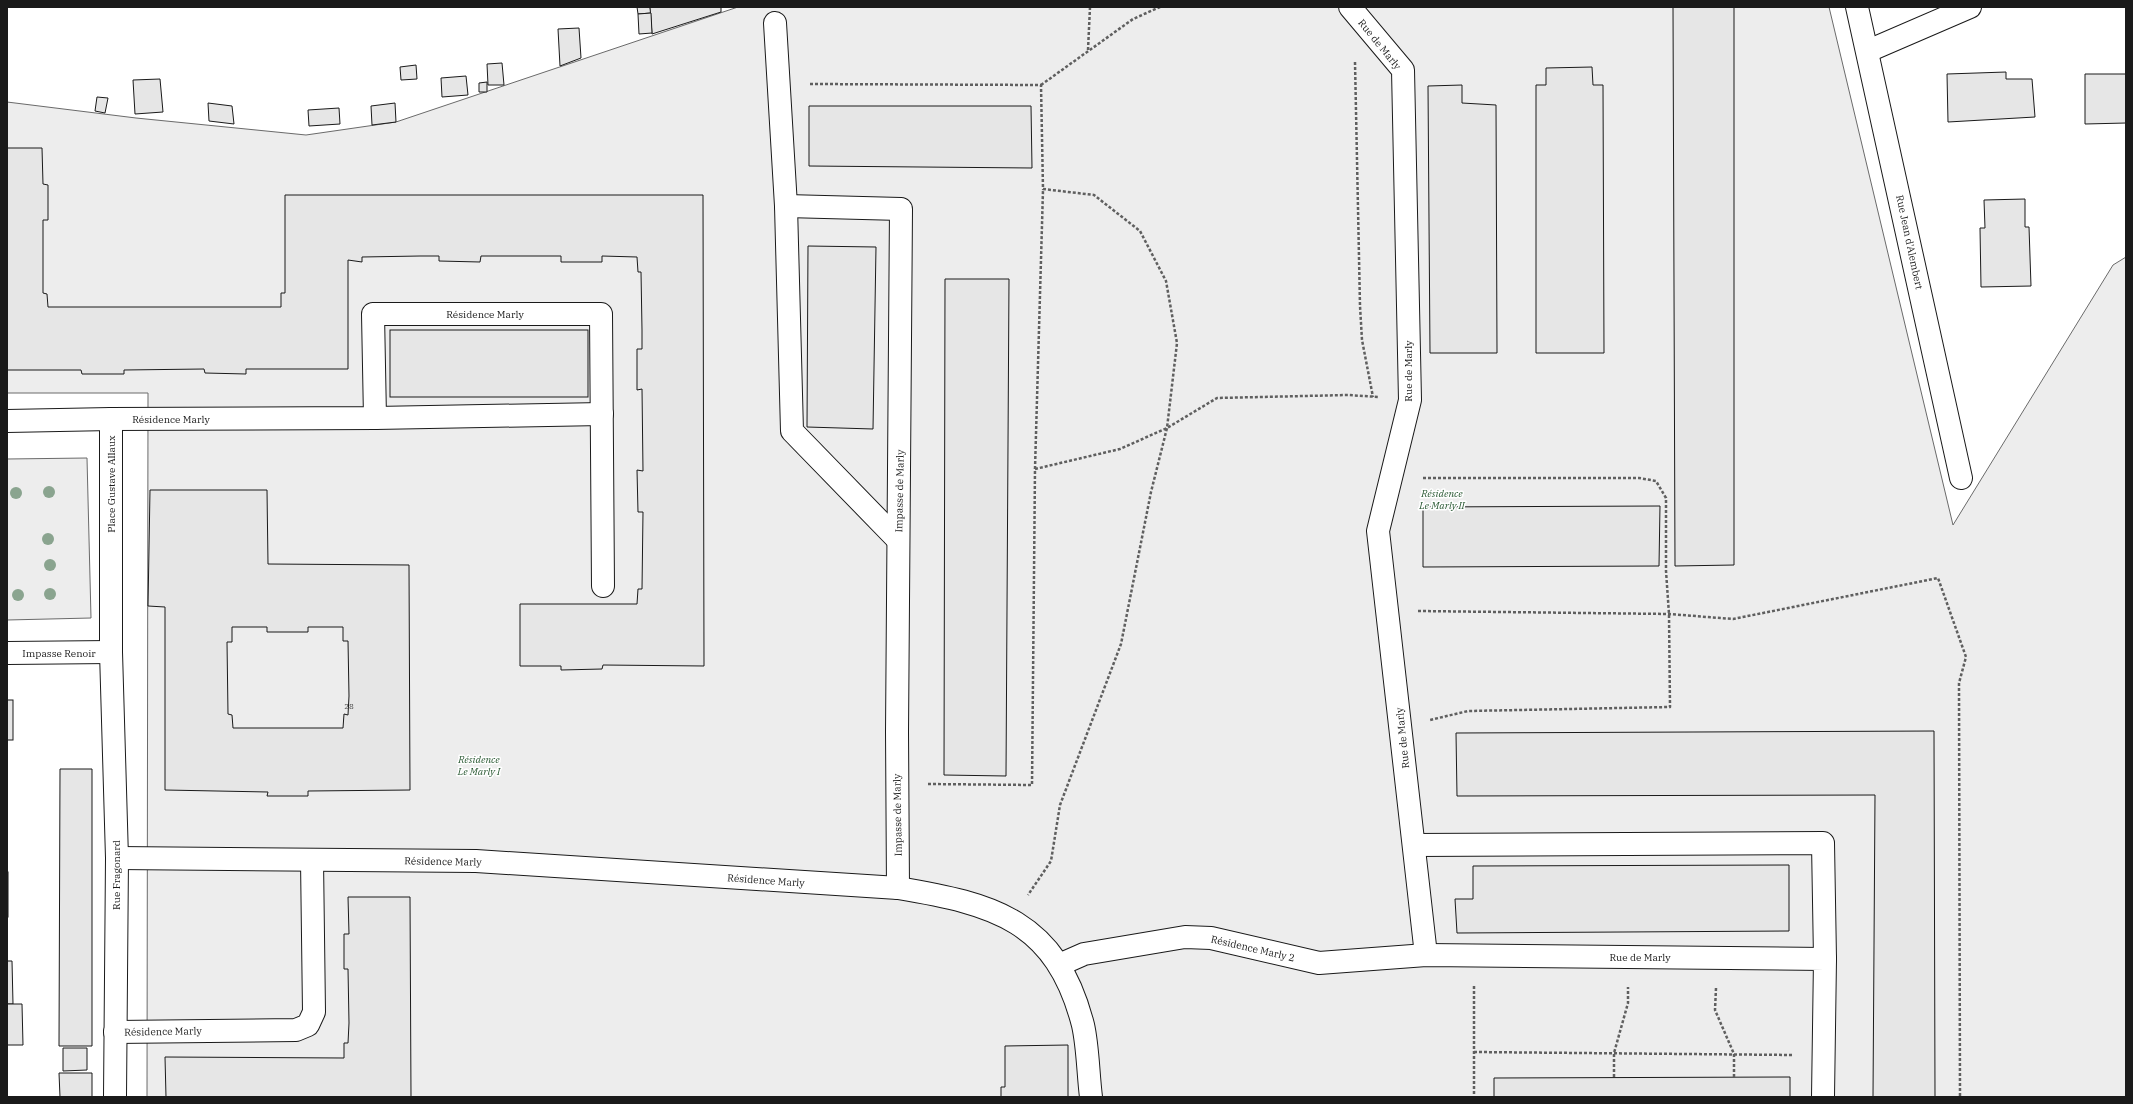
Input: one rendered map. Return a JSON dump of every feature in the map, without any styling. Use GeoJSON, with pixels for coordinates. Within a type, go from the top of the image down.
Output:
{"type":"FeatureCollection","features":[{"type":"Feature","properties":{"kind":"street","name":"Rue de Marly"},"geometry":{"type":"LineString","coordinates":[[1350,7],[1403,70],[1410,400],[1378,531],[1426,955],[1825,959]]}},
{"type":"Feature","properties":{"kind":"street","name":"Rue Jean d'Alembert"},"geometry":{"type":"LineString","coordinates":[[1857,7],[1868,51],[1961,478]]}},
{"type":"Feature","properties":{"kind":"street"},"geometry":{"type":"LineString","coordinates":[[1868,51],[1970,7]]}},
{"type":"Feature","properties":{"kind":"street"},"geometry":{"type":"LineString","coordinates":[[775,23],[786,206],[792,431],[898,540]]}},
{"type":"Feature","properties":{"kind":"street","name":"Impasse de Marly"},"geometry":{"type":"LineString","coordinates":[[786,206],[901,209],[898,540],[898,888]]}},
{"type":"Feature","properties":{"kind":"street","name":"Résidence Marly"},"geometry":{"type":"LineString","coordinates":[[375,418],[373,314],[601,314],[603,586]]}},
{"type":"Feature","properties":{"kind":"street","name":"Résidence Marly"},"geometry":{"type":"LineString","coordinates":[[111,419],[375,418],[602,414]]}},
{"type":"Feature","properties":{"kind":"street"},"geometry":{"type":"LineString","coordinates":[[7,421],[111,419]]}},
{"type":"Feature","properties":{"kind":"street","name":"Place Gustave Allaux"},"geometry":{"type":"LineString","coordinates":[[111,419],[111,652]]}},
{"type":"Feature","properties":{"kind":"street","name":"Impasse Renoir"},"geometry":{"type":"LineString","coordinates":[[7,653],[111,652]]}},
{"type":"Feature","properties":{"kind":"street","name":"Rue Fragonard"},"geometry":{"type":"LineString","coordinates":[[111,652],[117,858],[115,1097]]}},
{"type":"Feature","properties":{"kind":"street"},"geometry":{"type":"LineString","coordinates":[[1414,845],[1824,843],[1825,959],[1823,1097]]}},
{"type":"Feature","properties":{"kind":"street","name":"Résidence Marly"},"geometry":{"type":"LineString","coordinates":[[117,858],[476,861],[898,888],[953,897],[989,908],[1028,930],[1052,954],[1070,985],[1083,1026],[1091,1097]]}},
{"type":"Feature","properties":{"kind":"street","name":"Résidence Marly"},"geometry":{"type":"LineString","coordinates":[[115,1032],[296,1030],[308,1025],[314,1012],[312,860]]}},
{"type":"Feature","properties":{"kind":"street","name":"Résidence Marly 2"},"geometry":{"type":"LineString","coordinates":[[1059,965],[1084,954],[1185,937],[1210,938],[1319,963],[1426,955]]}},
{"type":"Feature","properties":{"kind":"path"},"geometry":{"type":"LineString","coordinates":[[1088,51],[1090,7]]}},
{"type":"Feature","properties":{"kind":"path"},"geometry":{"type":"LineString","coordinates":[[778,84],[1041,84],[1133,19],[1160,7]]}},
{"type":"Feature","properties":{"kind":"path"},"geometry":{"type":"LineString","coordinates":[[1373,397],[1362,340],[1360,306],[1355,61],[1375,37]]}},
{"type":"Feature","properties":{"kind":"path"},"geometry":{"type":"LineString","coordinates":[[897,783],[1032,785],[1035,469],[1043,189],[1041,84]]}},
{"type":"Feature","properties":{"kind":"path"},"geometry":{"type":"LineString","coordinates":[[1011,921],[1051,861],[1060,806],[1121,644],[1151,492],[1168,428],[1177,343],[1166,281],[1140,231],[1094,195],[1043,189]]}},
{"type":"Feature","properties":{"kind":"path"},"geometry":{"type":"LineString","coordinates":[[1035,469],[1120,449],[1168,428],[1217,398],[1348,396],[1410,400]]}},
{"type":"Feature","properties":{"kind":"path"},"geometry":{"type":"LineString","coordinates":[[1391,478],[1639,478],[1656,482],[1666,498],[1666,571],[1669,614],[1670,707],[1468,711],[1401,728]]}},
{"type":"Feature","properties":{"kind":"path"},"geometry":{"type":"LineString","coordinates":[[1387,611],[1669,614],[1733,619],[1938,578],[1966,658],[1959,683],[1960,1097]]}},
{"type":"Feature","properties":{"kind":"path"},"geometry":{"type":"LineString","coordinates":[[1474,956],[1474,1097]]}},
{"type":"Feature","properties":{"kind":"path"},"geometry":{"type":"LineString","coordinates":[[1614,1078],[1614,1053],[1628,1003],[1628,957]]}},
{"type":"Feature","properties":{"kind":"path"},"geometry":{"type":"LineString","coordinates":[[1716,957],[1715,1010],[1734,1054],[1734,1077]]}},
{"type":"Feature","properties":{"kind":"path"},"geometry":{"type":"LineString","coordinates":[[1474,1052],[1824,1055]]}},
{"type":"Feature","properties":{"kind":"shaded area"},"geometry":{"type":"Polygon","coordinates":[[[738,7],[1829,7],[1953,525],[2113,265],[2126,257],[2126,1097],[147,1097],[148,393],[7,393],[7,102],[136,118],[306,135],[396,122],[738,7]]]}},
{"type":"Feature","properties":{"kind":"shaded area"},"geometry":{"type":"Polygon","coordinates":[[[87,458],[91,618],[7,620],[7,459],[87,458]]]}},
{"type":"Feature","properties":{"kind":"building"},"geometry":{"type":"Polygon","coordinates":[[[637,7],[650,7],[651,13],[638,14],[637,7]]]}},
{"type":"Feature","properties":{"kind":"building"},"geometry":{"type":"Polygon","coordinates":[[[650,7],[721,7],[721,12],[652,34],[650,7]]]}},
{"type":"Feature","properties":{"kind":"building"},"geometry":{"type":"Polygon","coordinates":[[[1673,7],[1734,7],[1734,565],[1675,566],[1673,7]]]}},
{"type":"Feature","properties":{"kind":"building"},"geometry":{"type":"Polygon","coordinates":[[[651,13],[652,33],[639,34],[638,14],[651,13]]]}},
{"type":"Feature","properties":{"kind":"building"},"geometry":{"type":"Polygon","coordinates":[[[579,28],[581,58],[560,66],[558,29],[579,28]]]}},
{"type":"Feature","properties":{"kind":"building"},"geometry":{"type":"Polygon","coordinates":[[[502,63],[504,85],[488,85],[487,64],[502,63]]]}},
{"type":"Feature","properties":{"kind":"building"},"geometry":{"type":"Polygon","coordinates":[[[416,65],[417,79],[401,80],[400,67],[416,65]]]}},
{"type":"Feature","properties":{"kind":"building"},"geometry":{"type":"Polygon","coordinates":[[[1592,67],[1593,85],[1603,85],[1604,353],[1536,353],[1536,85],[1546,85],[1546,68],[1592,67]]]}},
{"type":"Feature","properties":{"kind":"building"},"geometry":{"type":"Polygon","coordinates":[[[2006,72],[2006,79],[2032,79],[2035,117],[1948,122],[1947,74],[2006,72]]]}},
{"type":"Feature","properties":{"kind":"building"},"geometry":{"type":"Polygon","coordinates":[[[2085,74],[2126,74],[2126,123],[2085,124],[2085,74]]]}},
{"type":"Feature","properties":{"kind":"building"},"geometry":{"type":"Polygon","coordinates":[[[466,76],[468,95],[442,97],[441,78],[466,76]]]}},
{"type":"Feature","properties":{"kind":"building"},"geometry":{"type":"Polygon","coordinates":[[[160,79],[163,112],[135,114],[133,80],[160,79]]]}},
{"type":"Feature","properties":{"kind":"building"},"geometry":{"type":"Polygon","coordinates":[[[487,82],[487,92],[479,92],[479,83],[487,82]]]}},
{"type":"Feature","properties":{"kind":"building"},"geometry":{"type":"Polygon","coordinates":[[[1462,85],[1462,103],[1496,105],[1497,353],[1430,353],[1428,86],[1462,85]]]}},
{"type":"Feature","properties":{"kind":"building"},"geometry":{"type":"Polygon","coordinates":[[[97,97],[108,98],[105,113],[95,111],[97,97]]]}},
{"type":"Feature","properties":{"kind":"building"},"geometry":{"type":"Polygon","coordinates":[[[208,103],[232,106],[234,124],[209,121],[208,103]]]}},
{"type":"Feature","properties":{"kind":"building"},"geometry":{"type":"Polygon","coordinates":[[[395,103],[396,122],[372,125],[371,106],[395,103]]]}},
{"type":"Feature","properties":{"kind":"building"},"geometry":{"type":"Polygon","coordinates":[[[809,106],[1031,106],[1032,168],[809,166],[809,106]]]}},
{"type":"Feature","properties":{"kind":"building"},"geometry":{"type":"Polygon","coordinates":[[[339,108],[340,124],[309,126],[308,110],[339,108]]]}},
{"type":"Feature","properties":{"kind":"building"},"geometry":{"type":"Polygon","coordinates":[[[7,148],[42,148],[43,184],[48,185],[48,220],[43,220],[43,293],[47,294],[48,307],[281,307],[281,293],[285,293],[285,195],[703,195],[704,666],[603,665],[602,669],[561,670],[561,666],[520,666],[520,604],[637,604],[638,589],[642,589],[643,512],[638,512],[637,470],[643,471],[642,389],[637,390],[637,349],[642,349],[642,330],[641,272],[638,272],[637,257],[602,256],[602,262],[561,262],[561,256],[481,256],[480,262],[439,261],[439,256],[362,257],[362,262],[348,260],[348,369],[246,369],[246,374],[205,373],[204,369],[124,370],[124,374],[82,374],[81,370],[7,370],[7,148]]]}},
{"type":"Feature","properties":{"kind":"building"},"geometry":{"type":"Polygon","coordinates":[[[2025,199],[2025,227],[2029,227],[2031,286],[1981,287],[1980,228],[1985,228],[1984,200],[2025,199]]]}},
{"type":"Feature","properties":{"kind":"building"},"geometry":{"type":"Polygon","coordinates":[[[808,246],[876,247],[873,429],[807,427],[808,246]]]}},
{"type":"Feature","properties":{"kind":"building"},"geometry":{"type":"Polygon","coordinates":[[[945,279],[1009,279],[1006,776],[944,775],[945,279]]]}},
{"type":"Feature","properties":{"kind":"building"},"geometry":{"type":"Polygon","coordinates":[[[390,330],[588,330],[588,397],[390,397],[390,330]]]}},
{"type":"Feature","properties":{"kind":"building"},"geometry":{"type":"Polygon","coordinates":[[[150,490],[267,490],[268,564],[409,565],[410,790],[308,791],[308,796],[267,796],[268,792],[165,790],[165,607],[148,606],[150,490]],[[232,627],[232,642],[227,642],[228,714],[232,715],[233,728],[343,728],[344,714],[348,715],[349,696],[348,641],[343,641],[343,627],[308,627],[308,632],[267,632],[267,627],[232,627]]]}},
{"type":"Feature","properties":{"kind":"building"},"geometry":{"type":"Polygon","coordinates":[[[1660,506],[1659,566],[1423,567],[1423,507],[1660,506]]]}},
{"type":"Feature","properties":{"kind":"building"},"geometry":{"type":"Polygon","coordinates":[[[7,700],[13,700],[13,740],[7,740],[7,700]]]}},
{"type":"Feature","properties":{"kind":"building"},"geometry":{"type":"Polygon","coordinates":[[[1934,731],[1935,1097],[1873,1097],[1875,795],[1457,796],[1456,733],[1934,731]]]}},
{"type":"Feature","properties":{"kind":"building"},"geometry":{"type":"Polygon","coordinates":[[[60,769],[92,769],[92,1046],[59,1046],[60,769]]]}},
{"type":"Feature","properties":{"kind":"building"},"geometry":{"type":"Polygon","coordinates":[[[1789,865],[1789,931],[1457,933],[1455,899],[1473,899],[1473,866],[1789,865]]]}},
{"type":"Feature","properties":{"kind":"building"},"geometry":{"type":"Polygon","coordinates":[[[8,872],[8,917],[7,917],[8,872]]]}},
{"type":"Feature","properties":{"kind":"building"},"geometry":{"type":"Polygon","coordinates":[[[348,897],[410,897],[411,1097],[166,1097],[165,1057],[344,1058],[344,1043],[348,1043],[349,1023],[348,969],[344,969],[344,934],[349,934],[348,897]]]}},
{"type":"Feature","properties":{"kind":"building"},"geometry":{"type":"Polygon","coordinates":[[[7,961],[12,961],[13,1004],[7,1004],[7,961]]]}},
{"type":"Feature","properties":{"kind":"building"},"geometry":{"type":"Polygon","coordinates":[[[7,1004],[22,1004],[23,1045],[7,1045],[7,1004]]]}},
{"type":"Feature","properties":{"kind":"building"},"geometry":{"type":"Polygon","coordinates":[[[1068,1045],[1068,1097],[1001,1097],[1001,1087],[1005,1087],[1005,1046],[1068,1045]]]}},
{"type":"Feature","properties":{"kind":"building"},"geometry":{"type":"Polygon","coordinates":[[[63,1048],[87,1048],[87,1070],[63,1071],[63,1048]]]}},
{"type":"Feature","properties":{"kind":"building"},"geometry":{"type":"Polygon","coordinates":[[[59,1073],[92,1073],[92,1097],[60,1097],[59,1073]]]}},
{"type":"Feature","properties":{"kind":"building"},"geometry":{"type":"Polygon","coordinates":[[[1790,1077],[1790,1097],[1494,1097],[1494,1078],[1790,1077]]]}},
{"type":"Feature","properties":{"kind":"park label","name":"Résidence Le Marly II"},"geometry":{"type":"Point","coordinates":[1442,498]}},
{"type":"Feature","properties":{"kind":"park label","name":"Résidence Le Marly I"},"geometry":{"type":"Point","coordinates":[479,764]}}]}
